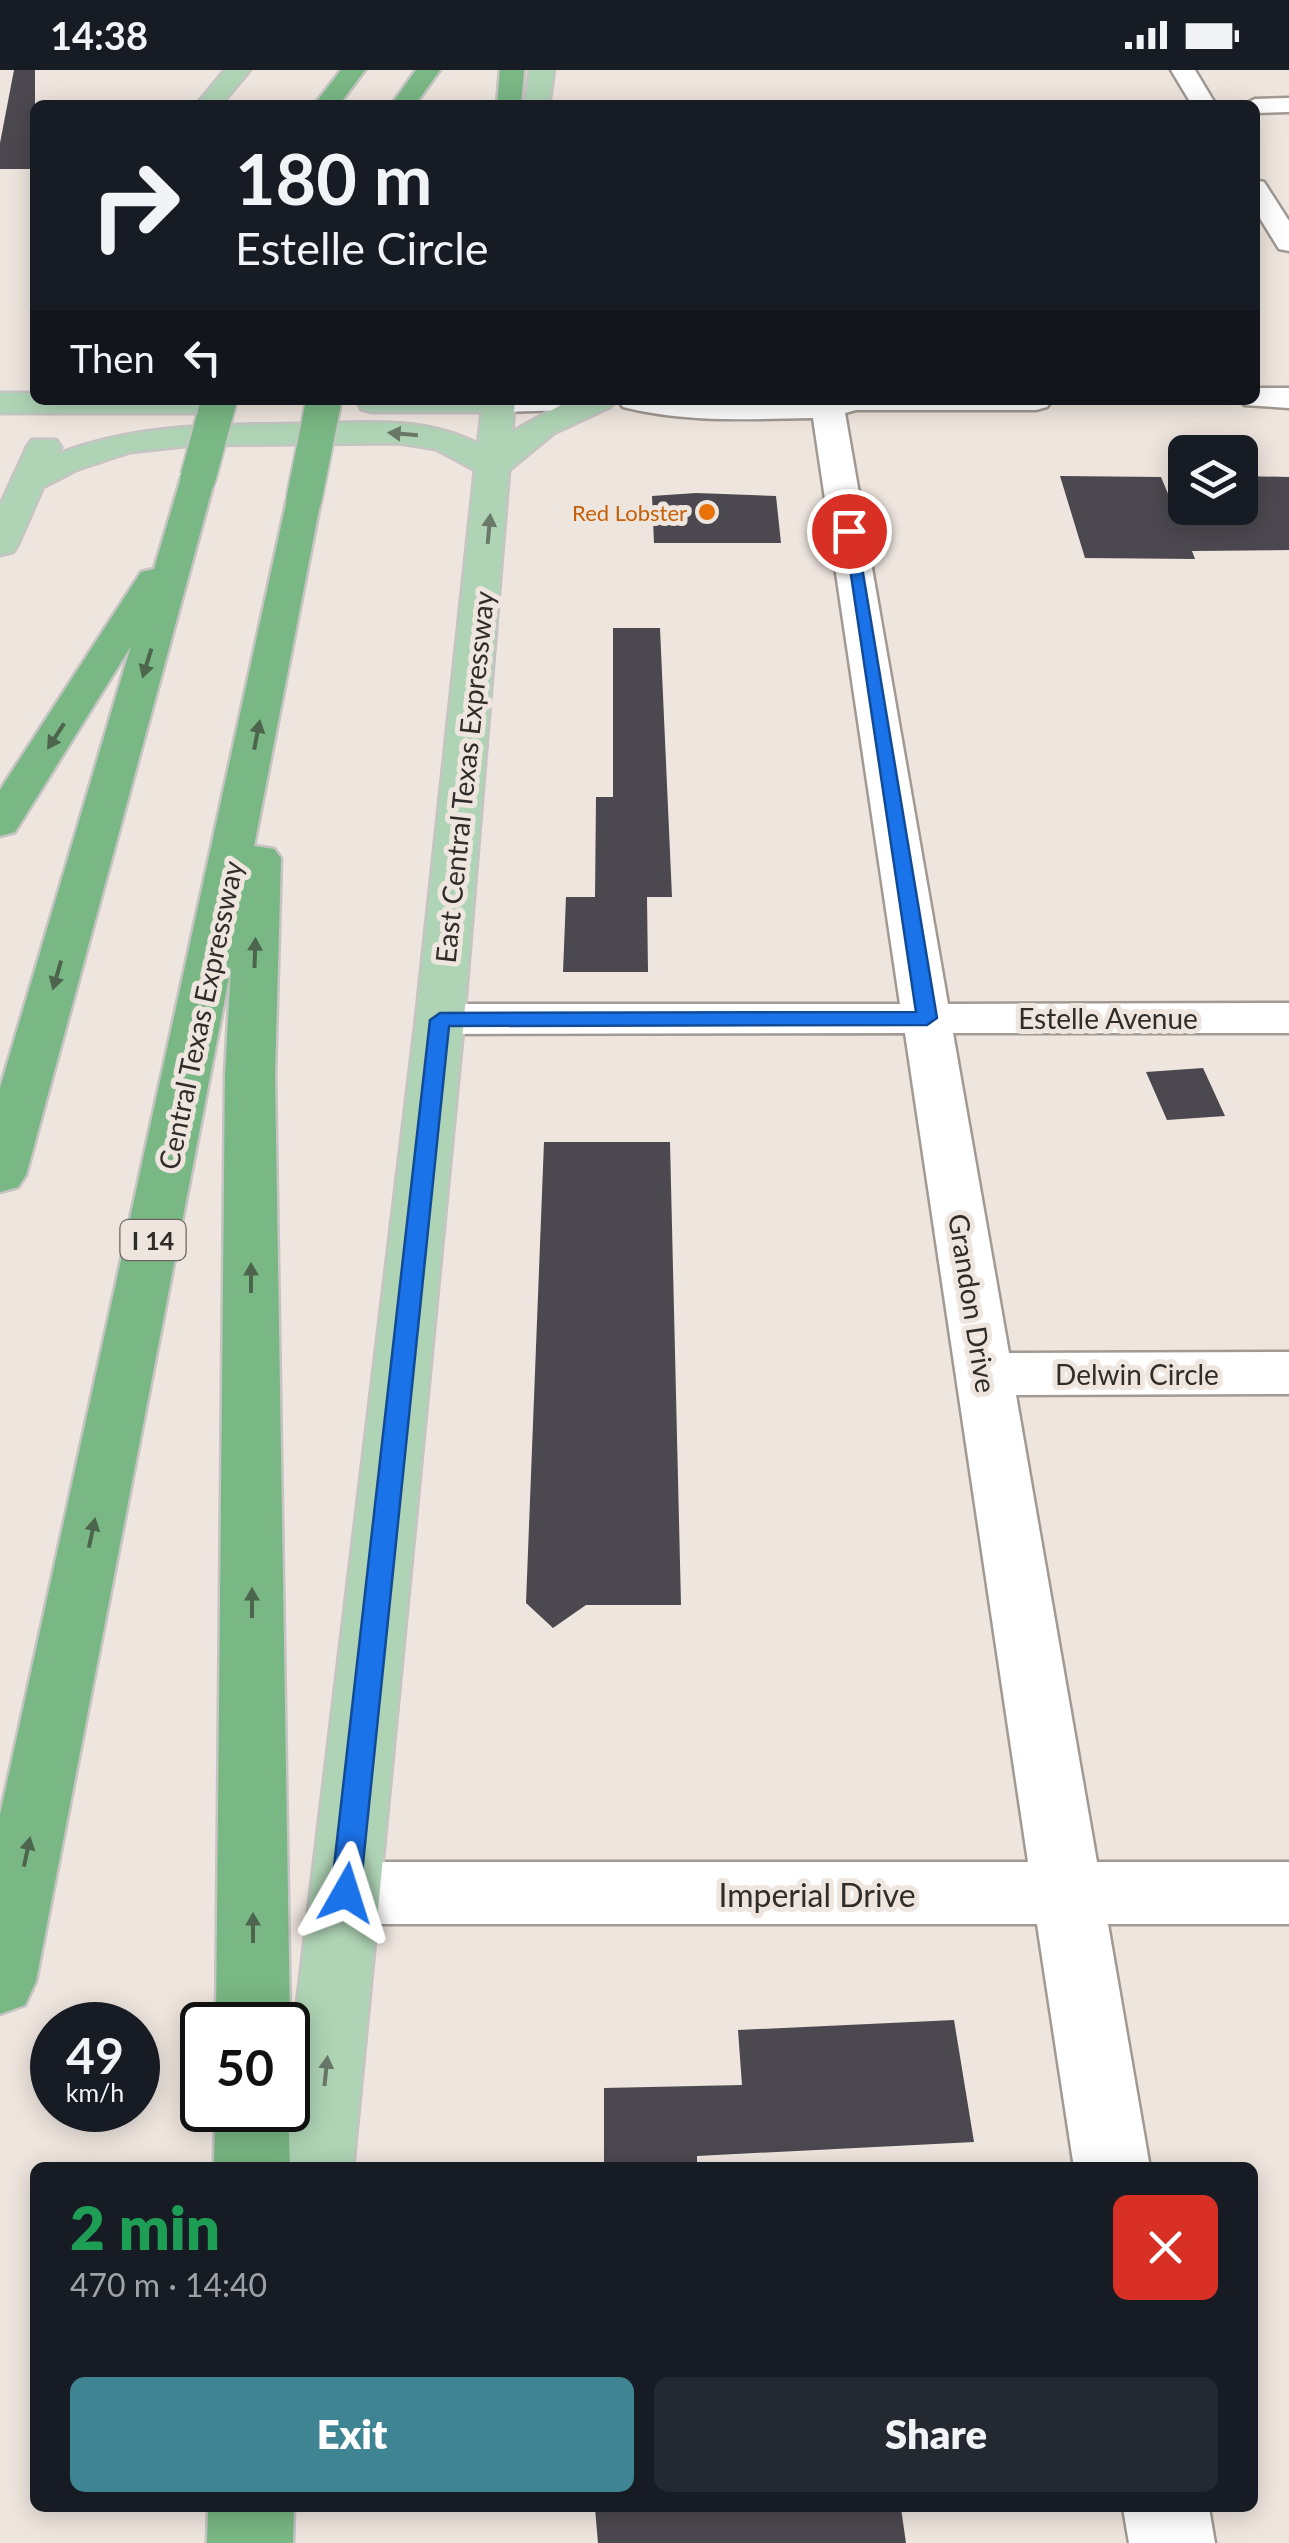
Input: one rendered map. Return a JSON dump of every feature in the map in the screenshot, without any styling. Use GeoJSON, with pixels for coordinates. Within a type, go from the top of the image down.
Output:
{"type":"FeatureCollection","features":[{"type":"Feature","properties":{"kind":"highway"},"geometry":{"type":"LineString","coordinates":[[330,100],[353,70]]}},
{"type":"Feature","properties":{"kind":"highway"},"geometry":{"type":"LineString","coordinates":[[407,100],[428,70]]}},
{"type":"Feature","properties":{"kind":"highway"},"geometry":{"type":"LineString","coordinates":[[509,100],[512,70]]}},
{"type":"Feature","properties":{"kind":"highway"},"geometry":{"type":"LineString","coordinates":[[0,1175],[198,478],[228,405]]}},
{"type":"Feature","properties":{"kind":"highway","name":"Central Texas Expressway"},"geometry":{"type":"LineString","coordinates":[[0,1982],[304,499],[312,405]]}},
{"type":"Feature","properties":{"kind":"highway"},"geometry":{"type":"LineString","coordinates":[[0,823],[184,536]]}},
{"type":"Feature","properties":{"kind":"highway"},"geometry":{"type":"LineString","coordinates":[[244,800],[260,834],[250,1074],[253,2002]]}},
{"type":"Feature","properties":{"kind":"highway"},"geometry":{"type":"LineString","coordinates":[[252,2162],[253,2132]]}},
{"type":"Feature","properties":{"kind":"highway"},"geometry":{"type":"LineString","coordinates":[[250,2543],[251,2512]]}},
{"type":"Feature","properties":{"kind":"main road"},"geometry":{"type":"LineString","coordinates":[[212,100],[238,70]]}},
{"type":"Feature","properties":{"kind":"main road"},"geometry":{"type":"LineString","coordinates":[[537,100],[542,70]]}},
{"type":"Feature","properties":{"kind":"main road"},"geometry":{"type":"LineString","coordinates":[[0,403],[30,403]]}},
{"type":"Feature","properties":{"kind":"main road"},"geometry":{"type":"LineString","coordinates":[[0,544],[61,405]]}},
{"type":"Feature","properties":{"kind":"main road","name":"East Central Texas Expressway"},"geometry":{"type":"LineString","coordinates":[[316,2162],[440,1020],[499,405]]}},
{"type":"Feature","properties":{"kind":"main road"},"geometry":{"type":"LineString","coordinates":[[35,471],[116,443],[162,435],[393,433],[435,438],[494,466],[537,428],[588,405]]}},
{"type":"Feature","properties":{"kind":"main road"},"geometry":{"type":"LineString","coordinates":[[0,429],[18,439],[35,471]]}},
{"type":"Feature","properties":{"kind":"main road"},"geometry":{"type":"LineString","coordinates":[[273,2543],[277,2512]]}},
{"type":"Feature","properties":{"kind":"street"},"geometry":{"type":"LineString","coordinates":[[1183,70],[1201,100]]}},
{"type":"Feature","properties":{"kind":"street"},"geometry":{"type":"LineString","coordinates":[[1260,106],[1289,106]]}},
{"type":"Feature","properties":{"kind":"street"},"geometry":{"type":"LineString","coordinates":[[1260,196],[1289,243]]}},
{"type":"Feature","properties":{"kind":"street"},"geometry":{"type":"LineString","coordinates":[[1260,243],[1289,243]]}},
{"type":"Feature","properties":{"kind":"street"},"geometry":{"type":"LineString","coordinates":[[1260,398],[1289,398]]}},
{"type":"Feature","properties":{"kind":"street"},"geometry":{"type":"LineString","coordinates":[[668,405],[679,410],[842,412]]}},
{"type":"Feature","properties":{"kind":"street"},"geometry":{"type":"LineString","coordinates":[[793,405],[842,412],[858,419],[885,405]]}},
{"type":"Feature","properties":{"kind":"street","name":"Grandon Drive"},"geometry":{"type":"LineString","coordinates":[[842,412],[927,1018],[1111,2162]]}},
{"type":"Feature","properties":{"kind":"street","name":"Estelle Avenue"},"geometry":{"type":"LineString","coordinates":[[440,1020],[1289,1018]]}},
{"type":"Feature","properties":{"kind":"street","name":"Delwin Circle"},"geometry":{"type":"LineString","coordinates":[[984,1374],[1289,1374]]}},
{"type":"Feature","properties":{"kind":"street","name":"Imperial Drive"},"geometry":{"type":"LineString","coordinates":[[346,1893],[1289,1893]]}},
{"type":"Feature","properties":{"kind":"street"},"geometry":{"type":"LineString","coordinates":[[1167,2512],[1172,2543]]}},
{"type":"Feature","properties":{"kind":"building"},"geometry":{"type":"Polygon","coordinates":[[[14,70],[35,70],[35,100],[30,100],[30,169],[0,169],[0,143],[14,70]]]}},
{"type":"Feature","properties":{"kind":"building"},"geometry":{"type":"Polygon","coordinates":[[[1060,476],[1161,477],[1168,494],[1168,525],[1258,525],[1258,476],[1289,477],[1289,550],[1192,551],[1195,559],[1085,558],[1060,476]]]}},
{"type":"Feature","properties":{"kind":"building","name":"Red Lobster"},"geometry":{"type":"Polygon","coordinates":[[[652,496],[776,496],[781,543],[654,543],[652,496]]]}},
{"type":"Feature","properties":{"kind":"building"},"geometry":{"type":"Polygon","coordinates":[[[613,628],[660,628],[672,897],[647,897],[648,972],[563,972],[566,897],[595,897],[596,797],[613,797],[613,628]]]}},
{"type":"Feature","properties":{"kind":"building"},"geometry":{"type":"Polygon","coordinates":[[[1203,1068],[1225,1116],[1167,1120],[1146,1072],[1203,1068]]]}},
{"type":"Feature","properties":{"kind":"building"},"geometry":{"type":"Polygon","coordinates":[[[544,1142],[670,1142],[681,1605],[586,1605],[553,1628],[526,1603],[544,1142]]]}},
{"type":"Feature","properties":{"kind":"building"},"geometry":{"type":"Polygon","coordinates":[[[954,2020],[974,2142],[697,2156],[697,2162],[604,2162],[604,2088],[742,2085],[738,2030],[954,2020]]]}},
{"type":"Feature","properties":{"kind":"building"},"geometry":{"type":"Polygon","coordinates":[[[595,2512],[902,2512],[906,2543],[598,2543],[595,2512]]]}},
{"type":"Feature","properties":{"kind":"place","name":"Red Lobster"},"geometry":{"type":"Point","coordinates":[707,512]}},
{"type":"Feature","properties":{"kind":"route"},"geometry":{"type":"LineString","coordinates":[[346,1893],[440,1020],[927,1018],[849,531]]}}]}
